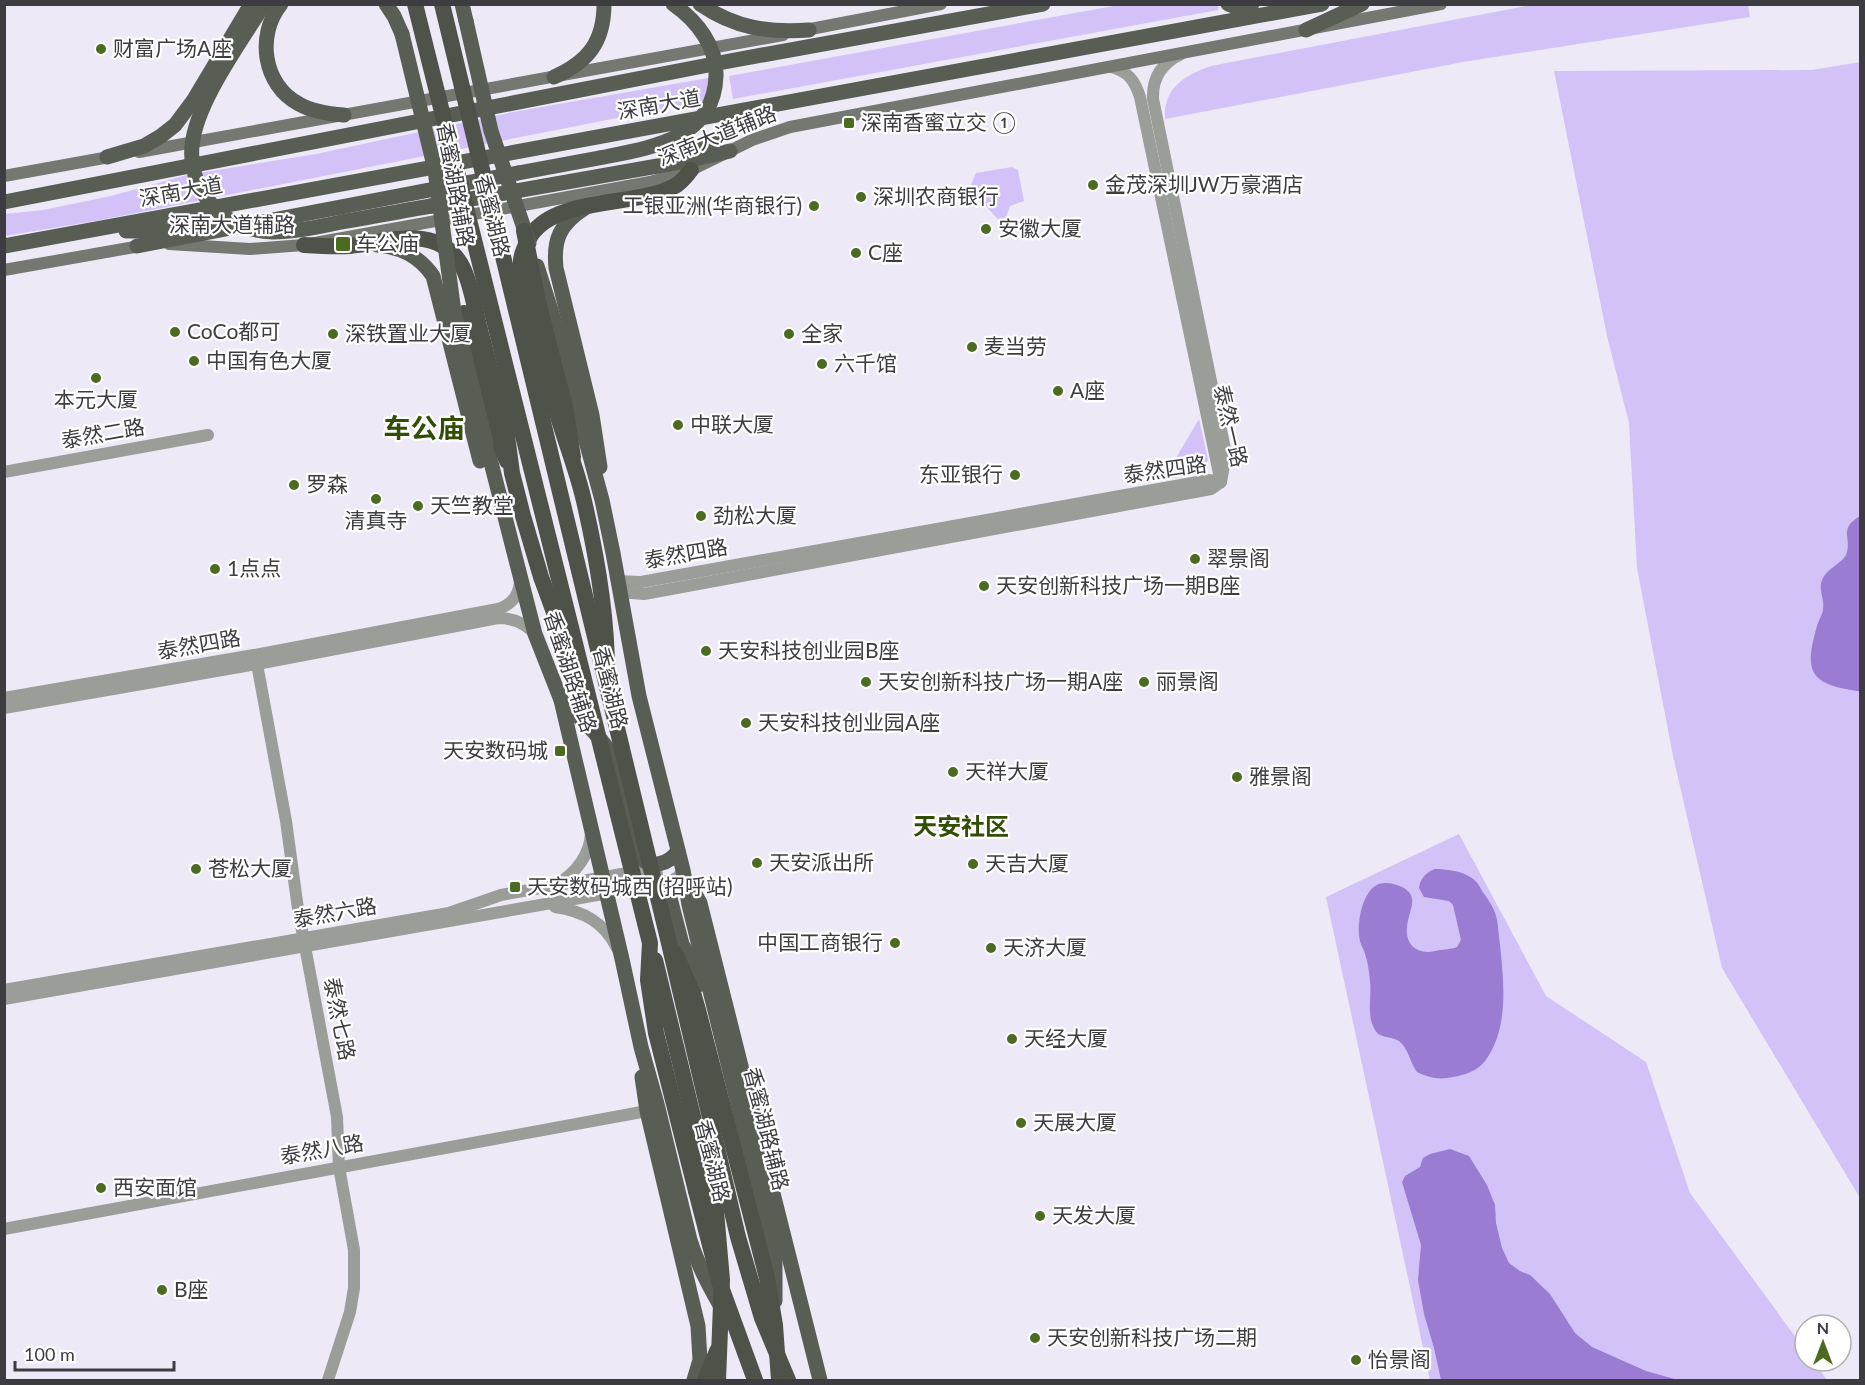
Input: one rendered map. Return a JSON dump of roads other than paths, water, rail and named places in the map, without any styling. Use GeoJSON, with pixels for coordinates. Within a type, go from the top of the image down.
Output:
{"type":"FeatureCollection","features":[{"type":"Feature","properties":{"kind":"highway","name":"香蜜湖路"},"geometry":{"type":"LineString","coordinates":[[415,4],[651,943],[648,981],[656,1034],[720,1284],[755,1380]]}},
{"type":"Feature","properties":{"kind":"highway","name":"香蜜湖路"},"geometry":{"type":"LineString","coordinates":[[442,4],[668,939],[694,996],[767,1278],[775,1325],[779,1380]]}},
{"type":"Feature","properties":{"kind":"highway"},"geometry":{"type":"LineString","coordinates":[[573,457],[556,410],[521,267],[528,241],[546,221],[561,214],[663,191],[683,180],[691,170]]}},
{"type":"Feature","properties":{"kind":"highway"},"geometry":{"type":"LineString","coordinates":[[524,231],[538,302],[565,407],[573,457],[594,547],[607,644],[607,690]]}},
{"type":"Feature","properties":{"kind":"highway"},"geometry":{"type":"LineString","coordinates":[[304,245],[350,246],[417,238],[440,245],[458,260],[463,268],[506,428],[512,473]]}},
{"type":"Feature","properties":{"kind":"highway"},"geometry":{"type":"LineString","coordinates":[[446,249],[494,429],[512,473],[541,577],[568,651],[589,694]]}},
{"type":"Feature","properties":{"kind":"highway"},"geometry":{"type":"LineString","coordinates":[[668,939],[748,1278],[788,1380]]}},
{"type":"Feature","properties":{"kind":"highway"},"geometry":{"type":"LineString","coordinates":[[651,943],[716,1211],[722,1280],[718,1380]]}},
{"type":"Feature","properties":{"kind":"highway"},"geometry":{"type":"LineString","coordinates":[[705,1380],[719,1344]]}},
{"type":"Feature","properties":{"kind":"main road"},"geometry":{"type":"LineString","coordinates":[[107,157],[136,149],[161,136],[175,125],[193,101],[251,4]]}},
{"type":"Feature","properties":{"kind":"main road"},"geometry":{"type":"LineString","coordinates":[[264,4],[214,86],[196,129],[192,145],[194,172],[199,187],[208,201],[234,223],[251,229],[271,232],[320,226],[695,160],[730,151]]}},
{"type":"Feature","properties":{"kind":"main road"},"geometry":{"type":"LineString","coordinates":[[281,4],[267,30],[266,42],[269,66],[279,88],[297,103],[308,108],[344,115]]}},
{"type":"Feature","properties":{"kind":"main road"},"geometry":{"type":"LineString","coordinates":[[386,4],[402,34]]}},
{"type":"Feature","properties":{"kind":"main road","name":"香蜜湖路辅路"},"geometry":{"type":"LineString","coordinates":[[396,4],[435,170],[454,312],[505,521],[535,634],[561,699],[641,1047],[697,1262],[707,1284],[741,1340]]}},
{"type":"Feature","properties":{"kind":"main road","name":"香蜜湖路辅路"},"geometry":{"type":"LineString","coordinates":[[464,4],[491,131],[551,310],[602,500],[639,696],[771,1239],[776,1281],[775,1325]]}},
{"type":"Feature","properties":{"kind":"main road"},"geometry":{"type":"LineString","coordinates":[[554,77],[580,64],[589,54],[602,30],[604,4]]}},
{"type":"Feature","properties":{"kind":"main road"},"geometry":{"type":"LineString","coordinates":[[137,246],[631,152],[661,144],[684,134],[696,125],[714,98],[717,71],[710,44],[693,21],[673,4]]}},
{"type":"Feature","properties":{"kind":"main road"},"geometry":{"type":"LineString","coordinates":[[700,4],[727,19],[764,31],[809,30]]}},
{"type":"Feature","properties":{"kind":"main road"},"geometry":{"type":"LineString","coordinates":[[4,176],[554,77],[941,4]]}},
{"type":"Feature","properties":{"kind":"main road","name":"深南大道"},"geometry":{"type":"LineString","coordinates":[[4,202],[724,62],[1043,4]]}},
{"type":"Feature","properties":{"kind":"main road"},"geometry":{"type":"LineString","coordinates":[[1228,4],[1236,7],[1252,4]]}},
{"type":"Feature","properties":{"kind":"main road","name":"深南大道"},"geometry":{"type":"LineString","coordinates":[[4,246],[1322,4]]}},
{"type":"Feature","properties":{"kind":"main road"},"geometry":{"type":"LineString","coordinates":[[1306,30],[1362,4]]}},
{"type":"Feature","properties":{"kind":"main road","name":"深南大道辅路"},"geometry":{"type":"LineString","coordinates":[[4,270],[137,246],[194,245],[250,249],[304,245],[650,182],[691,170],[770,133],[790,127],[1441,4]]}},
{"type":"Feature","properties":{"kind":"main road"},"geometry":{"type":"LineString","coordinates":[[646,168],[699,149],[762,113],[795,101]]}},
{"type":"Feature","properties":{"kind":"main road"},"geometry":{"type":"LineString","coordinates":[[590,206],[567,221],[557,241],[555,253],[556,268],[598,445],[602,500]]}},
{"type":"Feature","properties":{"kind":"main road"},"geometry":{"type":"LineString","coordinates":[[84,231],[217,231]]}},
{"type":"Feature","properties":{"kind":"main road"},"geometry":{"type":"LineString","coordinates":[[350,246],[380,246],[405,251],[416,257],[433,276],[485,477],[505,521]]}},
{"type":"Feature","properties":{"kind":"main road"},"geometry":{"type":"LineString","coordinates":[[561,699],[604,744],[612,758],[621,780],[642,859],[654,864],[664,864],[678,851]]}},
{"type":"Feature","properties":{"kind":"main road"},"geometry":{"type":"LineString","coordinates":[[683,870],[700,903],[818,1376]]}},
{"type":"Feature","properties":{"kind":"main road"},"geometry":{"type":"LineString","coordinates":[[666,883],[682,944],[694,968],[702,996],[719,1028]]}},
{"type":"Feature","properties":{"kind":"main road"},"geometry":{"type":"LineString","coordinates":[[641,1047],[647,1111],[698,1326],[700,1360],[694,1380]]}},
{"type":"Feature","properties":{"kind":"street","name":"泰然一路"},"geometry":{"type":"LineString","coordinates":[[1181,54],[1171,59],[1159,70],[1154,85],[1153,99],[1226,454],[1221,482]]}},
{"type":"Feature","properties":{"kind":"street","name":"泰然一路"},"geometry":{"type":"LineString","coordinates":[[1111,67],[1126,73],[1135,83],[1140,97],[1221,482]]}},
{"type":"Feature","properties":{"kind":"street","name":"泰然二路"},"geometry":{"type":"LineString","coordinates":[[4,472],[208,435]]}},
{"type":"Feature","properties":{"kind":"street","name":"泰然四路"},"geometry":{"type":"LineString","coordinates":[[619,587],[644,594],[1211,489],[1221,482]]}},
{"type":"Feature","properties":{"kind":"street","name":"泰然四路"},"geometry":{"type":"LineString","coordinates":[[4,698],[254,655],[498,609],[508,605],[514,599],[520,586],[520,576]]}},
{"type":"Feature","properties":{"kind":"street","name":"泰然四路"},"geometry":{"type":"LineString","coordinates":[[4,708],[257,664],[498,618],[517,622],[535,634]]}},
{"type":"Feature","properties":{"kind":"street","name":"泰然七路"},"geometry":{"type":"LineString","coordinates":[[257,664],[286,821],[304,943],[337,1117],[339,1167],[354,1250],[354,1288],[350,1312],[328,1380]]}},
{"type":"Feature","properties":{"kind":"street"},"geometry":{"type":"LineString","coordinates":[[554,886],[565,879],[582,862],[591,840],[591,826]]}},
{"type":"Feature","properties":{"kind":"street","name":"泰然六路"},"geometry":{"type":"LineString","coordinates":[[4,999],[304,943],[449,913],[501,895],[603,877],[644,870],[656,873],[666,883]]}},
{"type":"Feature","properties":{"kind":"street","name":"泰然六路"},"geometry":{"type":"LineString","coordinates":[[4,990],[536,907],[666,883],[678,877],[683,870]]}},
{"type":"Feature","properties":{"kind":"street","name":"泰然六路"},"geometry":{"type":"LineString","coordinates":[[536,907],[570,909],[586,915],[598,923],[613,939],[622,959]]}},
{"type":"Feature","properties":{"kind":"street","name":"泰然八路"},"geometry":{"type":"LineString","coordinates":[[4,1228],[647,1111]]}},
{"type":"Feature","properties":{"kind":"place","name":"财富广场A座"},"geometry":{"type":"Point","coordinates":[101,49]}},
{"type":"Feature","properties":{"kind":"place","name":"深南香蜜立交 ①"},"geometry":{"type":"Point","coordinates":[849,123]}},
{"type":"Feature","properties":{"kind":"place","name":"金茂深圳JW万豪酒店"},"geometry":{"type":"Point","coordinates":[1093,185]}},
{"type":"Feature","properties":{"kind":"place","name":"深圳农商银行"},"geometry":{"type":"Point","coordinates":[861,197]}},
{"type":"Feature","properties":{"kind":"place","name":"工银亚洲(华商银行)"},"geometry":{"type":"Point","coordinates":[814,206]}},
{"type":"Feature","properties":{"kind":"place","name":"安徽大厦"},"geometry":{"type":"Point","coordinates":[986,229]}},
{"type":"Feature","properties":{"kind":"place","name":"车公庙"},"geometry":{"type":"Point","coordinates":[343,244]}},
{"type":"Feature","properties":{"kind":"place","name":"C座"},"geometry":{"type":"Point","coordinates":[856,253]}},
{"type":"Feature","properties":{"kind":"place","name":"CoCo都可"},"geometry":{"type":"Point","coordinates":[175,332]}},
{"type":"Feature","properties":{"kind":"place","name":"深铁置业大厦"},"geometry":{"type":"Point","coordinates":[333,334]}},
{"type":"Feature","properties":{"kind":"place","name":"全家"},"geometry":{"type":"Point","coordinates":[789,334]}},
{"type":"Feature","properties":{"kind":"place","name":"麦当劳"},"geometry":{"type":"Point","coordinates":[972,347]}},
{"type":"Feature","properties":{"kind":"place","name":"中国有色大厦"},"geometry":{"type":"Point","coordinates":[194,361]}},
{"type":"Feature","properties":{"kind":"place","name":"六千馆"},"geometry":{"type":"Point","coordinates":[822,364]}},
{"type":"Feature","properties":{"kind":"place","name":"本元大厦"},"geometry":{"type":"Point","coordinates":[96,378]}},
{"type":"Feature","properties":{"kind":"place","name":"A座"},"geometry":{"type":"Point","coordinates":[1058,391]}},
{"type":"Feature","properties":{"kind":"place","name":"中联大厦"},"geometry":{"type":"Point","coordinates":[678,425]}},
{"type":"Feature","properties":{"kind":"place","name":"东亚银行"},"geometry":{"type":"Point","coordinates":[1015,475]}},
{"type":"Feature","properties":{"kind":"place","name":"罗森"},"geometry":{"type":"Point","coordinates":[294,485]}},
{"type":"Feature","properties":{"kind":"place","name":"清真寺"},"geometry":{"type":"Point","coordinates":[376,499]}},
{"type":"Feature","properties":{"kind":"place","name":"天竺教堂"},"geometry":{"type":"Point","coordinates":[418,506]}},
{"type":"Feature","properties":{"kind":"place","name":"劲松大厦"},"geometry":{"type":"Point","coordinates":[701,516]}},
{"type":"Feature","properties":{"kind":"place","name":"翠景阁"},"geometry":{"type":"Point","coordinates":[1195,559]}},
{"type":"Feature","properties":{"kind":"place","name":"1点点"},"geometry":{"type":"Point","coordinates":[215,569]}},
{"type":"Feature","properties":{"kind":"place","name":"天安创新科技广场一期B座"},"geometry":{"type":"Point","coordinates":[984,586]}},
{"type":"Feature","properties":{"kind":"place","name":"天安科技创业园B座"},"geometry":{"type":"Point","coordinates":[706,651]}},
{"type":"Feature","properties":{"kind":"place","name":"天安创新科技广场一期A座"},"geometry":{"type":"Point","coordinates":[866,682]}},
{"type":"Feature","properties":{"kind":"place","name":"丽景阁"},"geometry":{"type":"Point","coordinates":[1144,682]}},
{"type":"Feature","properties":{"kind":"place","name":"天安科技创业园A座"},"geometry":{"type":"Point","coordinates":[746,723]}},
{"type":"Feature","properties":{"kind":"place","name":"天安数码城"},"geometry":{"type":"Point","coordinates":[560,751]}},
{"type":"Feature","properties":{"kind":"place","name":"天祥大厦"},"geometry":{"type":"Point","coordinates":[953,772]}},
{"type":"Feature","properties":{"kind":"place","name":"雅景阁"},"geometry":{"type":"Point","coordinates":[1237,777]}},
{"type":"Feature","properties":{"kind":"place","name":"天安派出所"},"geometry":{"type":"Point","coordinates":[757,863]}},
{"type":"Feature","properties":{"kind":"place","name":"天吉大厦"},"geometry":{"type":"Point","coordinates":[973,864]}},
{"type":"Feature","properties":{"kind":"place","name":"苍松大厦"},"geometry":{"type":"Point","coordinates":[196,869]}},
{"type":"Feature","properties":{"kind":"place","name":"天安数码城西 (招呼站)"},"geometry":{"type":"Point","coordinates":[515,887]}},
{"type":"Feature","properties":{"kind":"place","name":"中国工商银行"},"geometry":{"type":"Point","coordinates":[895,943]}},
{"type":"Feature","properties":{"kind":"place","name":"天济大厦"},"geometry":{"type":"Point","coordinates":[991,948]}},
{"type":"Feature","properties":{"kind":"place","name":"天经大厦"},"geometry":{"type":"Point","coordinates":[1012,1039]}},
{"type":"Feature","properties":{"kind":"place","name":"天展大厦"},"geometry":{"type":"Point","coordinates":[1021,1123]}},
{"type":"Feature","properties":{"kind":"place","name":"西安面馆"},"geometry":{"type":"Point","coordinates":[101,1188]}},
{"type":"Feature","properties":{"kind":"place","name":"天发大厦"},"geometry":{"type":"Point","coordinates":[1040,1216]}},
{"type":"Feature","properties":{"kind":"place","name":"B座"},"geometry":{"type":"Point","coordinates":[162,1290]}},
{"type":"Feature","properties":{"kind":"place","name":"天安创新科技广场二期"},"geometry":{"type":"Point","coordinates":[1035,1338]}},
{"type":"Feature","properties":{"kind":"place","name":"怡景阁"},"geometry":{"type":"Point","coordinates":[1356,1360]}},
{"type":"Feature","properties":{"kind":"district","name":"车公庙"},"geometry":{"type":"Point","coordinates":[424,429]}},
{"type":"Feature","properties":{"kind":"district","name":"天安社区"},"geometry":{"type":"Point","coordinates":[961,827]}}]}
